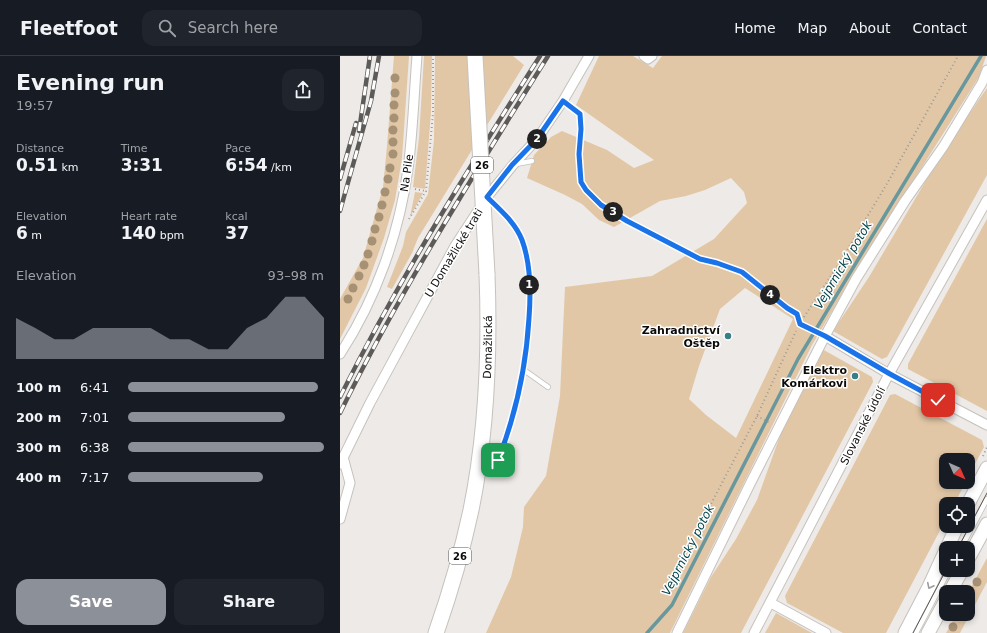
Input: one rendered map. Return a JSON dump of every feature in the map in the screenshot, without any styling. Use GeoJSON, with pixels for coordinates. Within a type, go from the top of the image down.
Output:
{"type":"FeatureCollection","features":[{"type":"Feature","properties":{"kind":"main road","name":"Domažlická"},"geometry":{"type":"LineString","coordinates":[[436,633],[455,576],[471,511],[477,478],[488,378],[489,325],[487,274],[475,56]]}},
{"type":"Feature","properties":{"kind":"main road"},"geometry":{"type":"LineString","coordinates":[[972,497],[987,468]]}},
{"type":"Feature","properties":{"kind":"main road"},"geometry":{"type":"LineString","coordinates":[[975,546],[987,524]]}},
{"type":"Feature","properties":{"kind":"main road"},"geometry":{"type":"LineString","coordinates":[[905,633],[939,565]]}},
{"type":"Feature","properties":{"kind":"main road"},"geometry":{"type":"LineString","coordinates":[[928,633],[939,613]]}},
{"type":"Feature","properties":{"kind":"street","name":"Na Pile"},"geometry":{"type":"LineString","coordinates":[[340,354],[361,317],[376,285],[394,236],[408,169],[417,56]]}},
{"type":"Feature","properties":{"kind":"street","name":"U Domažlické trati"},"geometry":{"type":"LineString","coordinates":[[341,461],[370,403],[456,246],[487,197],[512,165],[537,139],[563,101],[589,56]]}},
{"type":"Feature","properties":{"kind":"street"},"geometry":{"type":"LineString","coordinates":[[644,56],[648,59],[652,56]]}},
{"type":"Feature","properties":{"kind":"street"},"geometry":{"type":"LineString","coordinates":[[677,633],[823,335],[856,279],[905,202],[943,147],[982,83],[987,70]]}},
{"type":"Feature","properties":{"kind":"street","name":"Slovanské údolí"},"geometry":{"type":"LineString","coordinates":[[754,633],[771,604],[890,374],[987,200]]}},
{"type":"Feature","properties":{"kind":"street"},"geometry":{"type":"LineString","coordinates":[[823,335],[890,374],[987,425]]}},
{"type":"Feature","properties":{"kind":"street"},"geometry":{"type":"LineString","coordinates":[[340,519],[350,483],[341,461]]}},
{"type":"Feature","properties":{"kind":"street"},"geometry":{"type":"LineString","coordinates":[[771,604],[826,633]]}},
{"type":"Feature","properties":{"kind":"lane"},"geometry":{"type":"LineString","coordinates":[[512,165],[532,161]]}},
{"type":"Feature","properties":{"kind":"lane"},"geometry":{"type":"LineString","coordinates":[[487,197],[508,218],[521,238],[528,264],[530,300],[528,341],[524,370],[548,387]]}},
{"type":"Feature","properties":{"kind":"lane"},"geometry":{"type":"LineString","coordinates":[[800,324],[823,335]]}},
{"type":"Feature","properties":{"kind":"lane"},"geometry":{"type":"LineString","coordinates":[[965,541],[987,499]]}},
{"type":"Feature","properties":{"kind":"lane"},"geometry":{"type":"LineString","coordinates":[[916,633],[945,577]]}},
{"type":"Feature","properties":{"kind":"path"},"geometry":{"type":"LineString","coordinates":[[408,223],[426,191],[433,113],[434,56]]}},
{"type":"Feature","properties":{"kind":"path"},"geometry":{"type":"LineString","coordinates":[[700,525],[756,416],[800,324],[840,262],[888,182],[958,56]]}},
{"type":"Feature","properties":{"kind":"path"},"geometry":{"type":"LineString","coordinates":[[563,101],[580,114],[581,129],[579,154],[581,182],[586,190],[601,205],[633,224],[700,259],[717,263],[742,272],[787,308],[797,314],[800,324]]}},
{"type":"Feature","properties":{"kind":"path"},"geometry":{"type":"LineString","coordinates":[[492,475],[509,433],[524,370]]}},
{"type":"Feature","properties":{"kind":"path"},"geometry":{"type":"LineString","coordinates":[[756,416],[773,424]]}},
{"type":"Feature","properties":{"kind":"path"},"geometry":{"type":"LineString","coordinates":[[987,447],[982,456],[987,459]]}},
{"type":"Feature","properties":{"kind":"shaded area"},"geometry":{"type":"Polygon","coordinates":[[[394,56],[409,56],[402,158],[395,200],[384,238],[366,288],[340,339],[340,299],[363,258],[383,187],[394,56]]]}},
{"type":"Feature","properties":{"kind":"shaded area"},"geometry":{"type":"Polygon","coordinates":[[[424,56],[432,56],[431,112],[425,189],[413,187],[419,138],[424,56]]]}},
{"type":"Feature","properties":{"kind":"shaded area"},"geometry":{"type":"Polygon","coordinates":[[[435,56],[513,56],[524,65],[418,238],[412,253],[392,289],[387,287],[403,246],[406,232],[428,194],[434,140],[435,56]]]}},
{"type":"Feature","properties":{"kind":"shaded area"},"geometry":{"type":"Polygon","coordinates":[[[599,56],[633,56],[653,68],[662,56],[986,56],[979,77],[853,276],[812,345],[670,633],[486,633],[511,577],[523,527],[524,507],[546,476],[560,396],[565,287],[652,276],[714,239],[747,203],[744,192],[731,178],[705,190],[686,196],[660,201],[614,227],[599,220],[582,204],[527,178],[534,155],[551,137],[562,131],[607,150],[634,168],[654,160],[576,105],[599,56]],[[745,288],[720,309],[699,366],[689,399],[706,415],[736,438],[793,319],[745,288]]]}},
{"type":"Feature","properties":{"kind":"shaded area"},"geometry":{"type":"Polygon","coordinates":[[[987,88],[987,175],[887,357],[882,359],[833,331],[869,277],[944,150],[987,88]]]}},
{"type":"Feature","properties":{"kind":"shaded area"},"geometry":{"type":"Polygon","coordinates":[[[415,192],[423,193],[410,217],[415,192]]]}},
{"type":"Feature","properties":{"kind":"shaded area"},"geometry":{"type":"Polygon","coordinates":[[[987,219],[987,411],[908,369],[908,364],[987,219]]]}},
{"type":"Feature","properties":{"kind":"shaded area"},"geometry":{"type":"Polygon","coordinates":[[[822,349],[872,377],[873,382],[741,633],[683,633],[711,577],[736,539],[757,500],[785,422],[822,349]]]}},
{"type":"Feature","properties":{"kind":"shaded area"},"geometry":{"type":"Polygon","coordinates":[[[895,394],[982,440],[984,447],[975,464],[975,453],[939,453],[939,489],[962,489],[958,497],[939,497],[939,532],[886,633],[843,633],[787,603],[785,596],[890,395],[895,394]]]}},
{"type":"Feature","properties":{"kind":"shaded area"},"geometry":{"type":"Polygon","coordinates":[[[987,558],[987,582],[975,605],[975,585],[972,585],[987,558]]]}},
{"type":"Feature","properties":{"kind":"shaded area"},"geometry":{"type":"Polygon","coordinates":[[[776,613],[812,633],[765,633],[776,613]]]}},
{"type":"Feature","properties":{"kind":"shaded area"},"geometry":{"type":"Polygon","coordinates":[[[953,621],[966,621],[960,633],[946,633],[953,621]]]}},
{"type":"Feature","properties":{"kind":"waterway","name":"Vejprnický potok"},"geometry":{"type":"LineString","coordinates":[[647,633],[672,605],[798,359],[981,56]]}},
{"type":"Feature","properties":{"kind":"tram line"},"geometry":{"type":"LineString","coordinates":[[962,541],[987,493]]}},
{"type":"Feature","properties":{"kind":"tram line"},"geometry":{"type":"LineString","coordinates":[[913,633],[942,577]]}},
{"type":"Feature","properties":{"kind":"railway"},"geometry":{"type":"LineString","coordinates":[[359,131],[370,56]]}},
{"type":"Feature","properties":{"kind":"railway"},"geometry":{"type":"LineString","coordinates":[[340,211],[371,101],[379,56]]}},
{"type":"Feature","properties":{"kind":"railway"},"geometry":{"type":"LineString","coordinates":[[340,397],[410,267],[540,56]]}},
{"type":"Feature","properties":{"kind":"railway"},"geometry":{"type":"LineString","coordinates":[[340,413],[363,367],[413,276],[548,56]]}},
{"type":"Feature","properties":{"kind":"railway"},"geometry":{"type":"LineString","coordinates":[[340,179],[356,123]]}},
{"type":"Feature","properties":{"kind":"place","name":"Zahradnictví Oštěp"},"geometry":{"type":"Point","coordinates":[728,336]}},
{"type":"Feature","properties":{"kind":"place","name":"Elektro Komárkovi"},"geometry":{"type":"Point","coordinates":[855,376]}},
{"type":"Feature","properties":{"kind":"route"},"geometry":{"type":"LineString","coordinates":[[498,460],[509,433],[524,370],[528,341],[530,300],[528,264],[521,238],[508,218],[487,197],[512,165],[537,139],[563,101],[580,114],[581,129],[579,154],[581,182],[586,190],[601,205],[627,221],[700,259],[717,263],[742,272],[787,308],[797,314],[800,324],[825,336],[938,400]]}}]}
